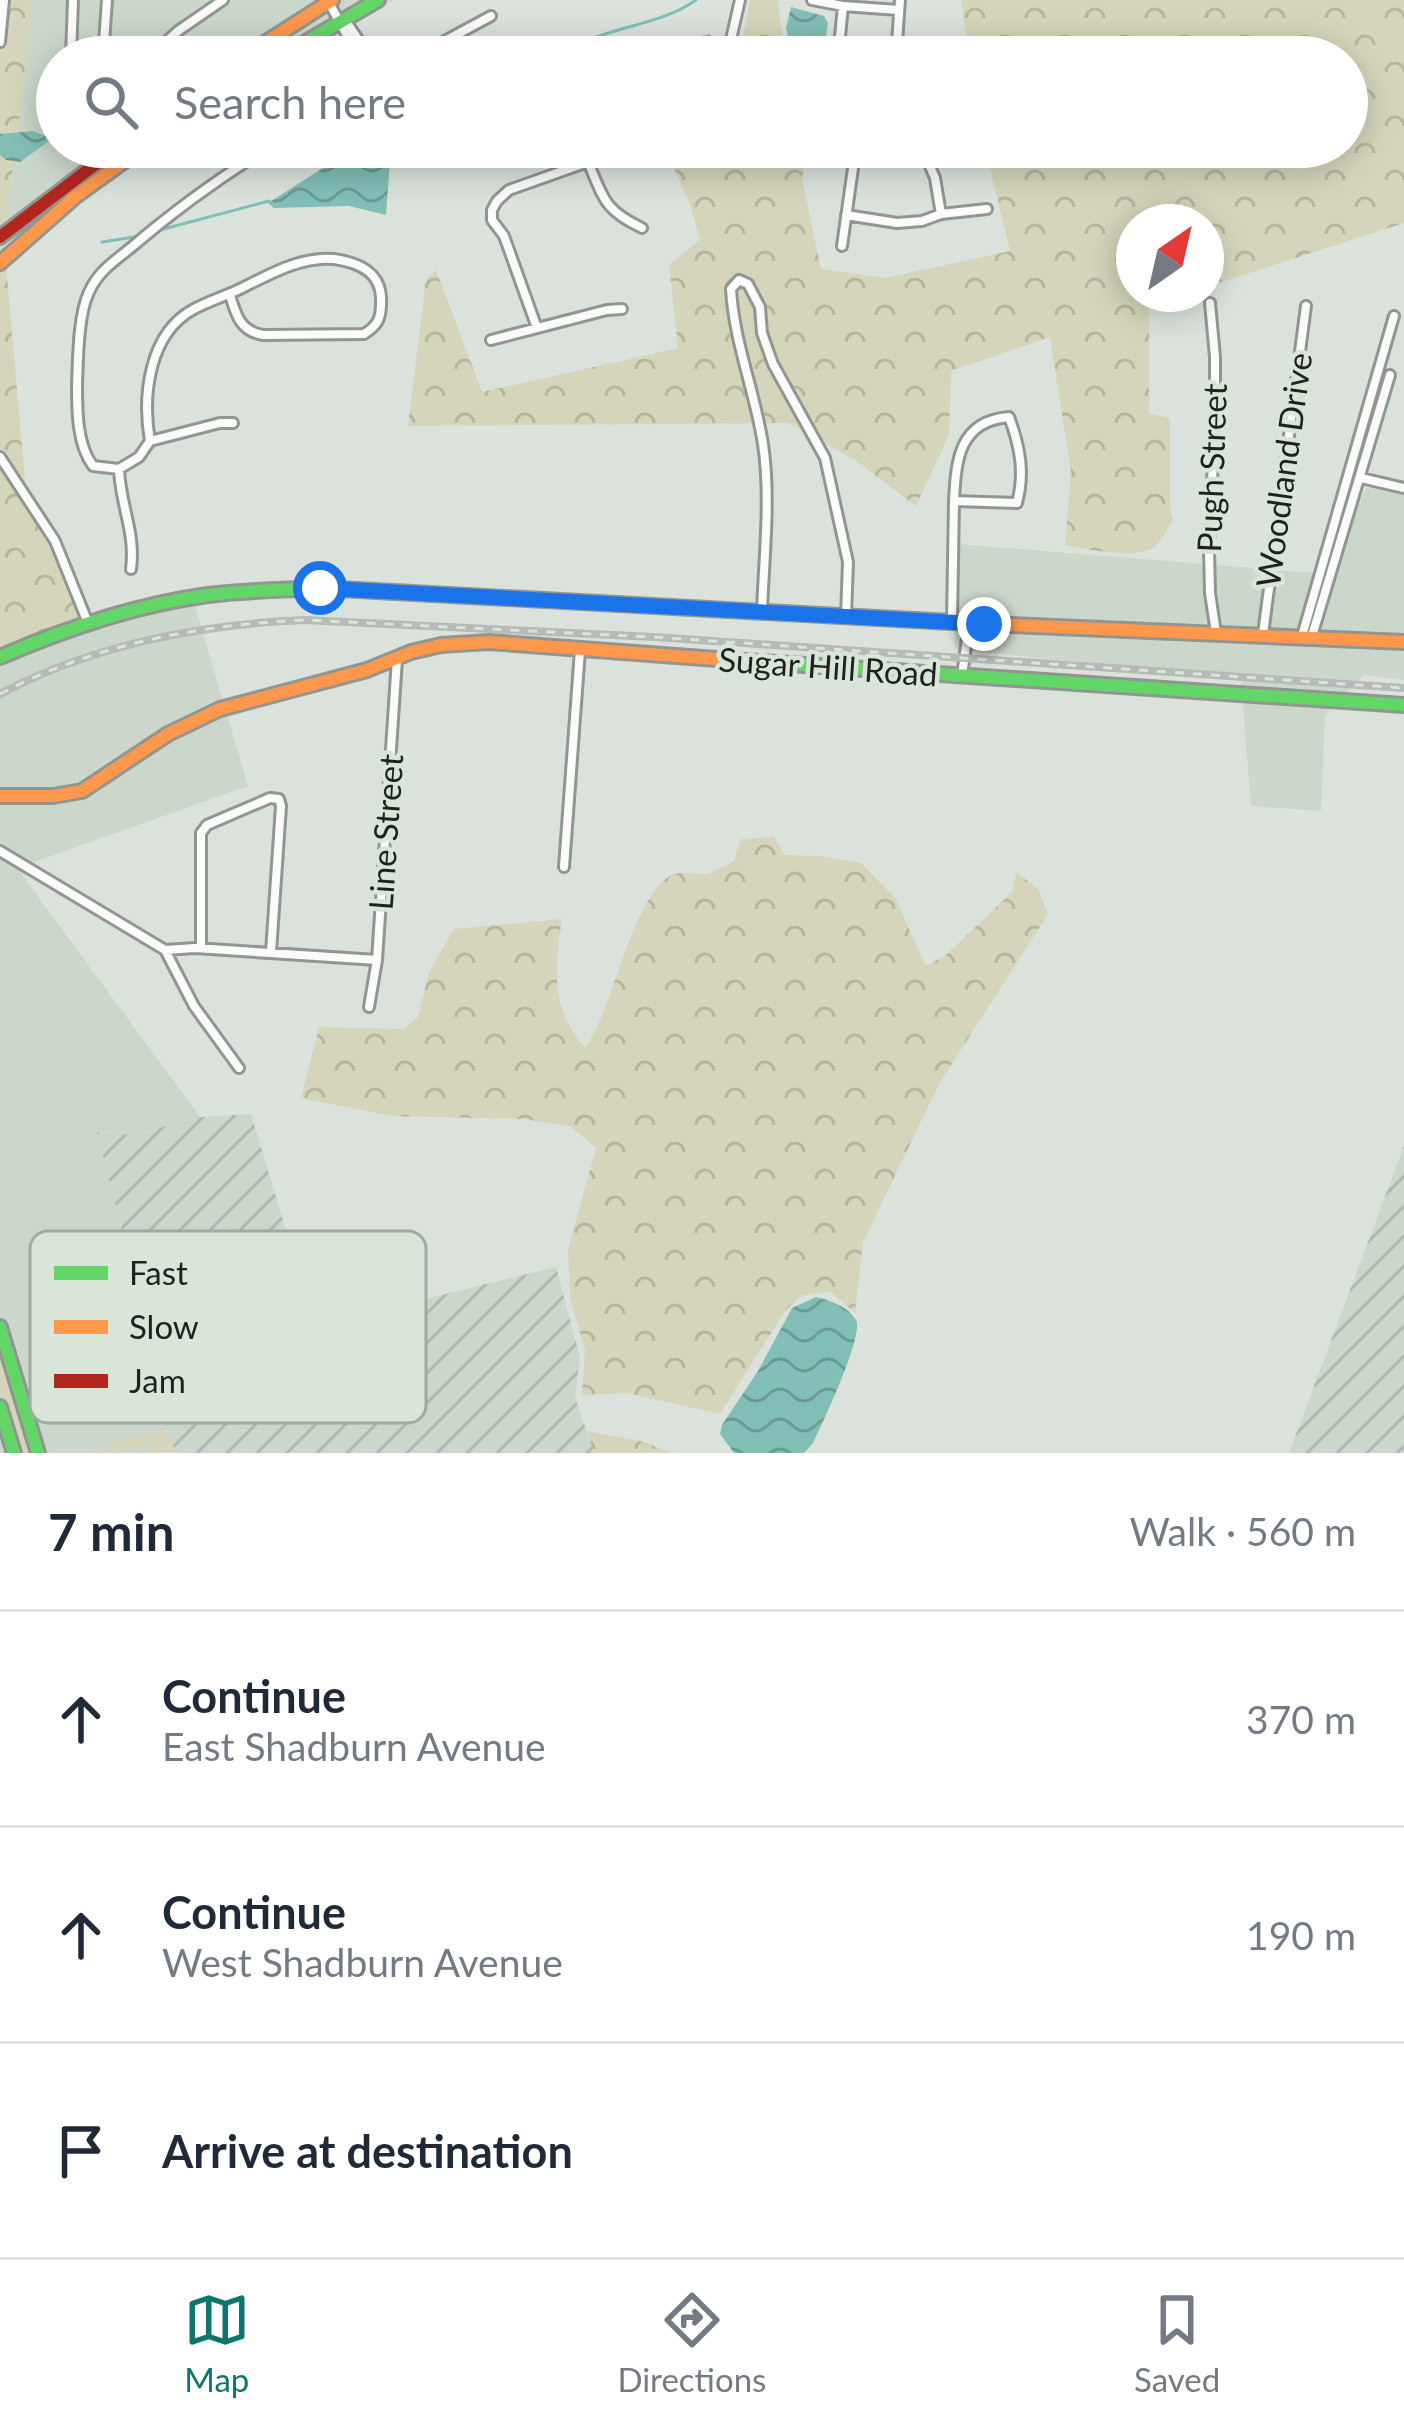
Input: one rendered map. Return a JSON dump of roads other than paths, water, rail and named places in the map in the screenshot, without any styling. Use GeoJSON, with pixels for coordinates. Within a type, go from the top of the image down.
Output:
{"type":"FeatureCollection","features":[{"type":"Feature","properties":{"kind":"main road"},"geometry":{"type":"LineString","coordinates":[[317,36],[378,0]]}},
{"type":"Feature","properties":{"kind":"main road"},"geometry":{"type":"LineString","coordinates":[[275,36],[329,1]]}},
{"type":"Feature","properties":{"kind":"main road"},"geometry":{"type":"LineString","coordinates":[[0,237],[90,168]]}},
{"type":"Feature","properties":{"kind":"main road"},"geometry":{"type":"LineString","coordinates":[[0,263],[115,168]]}},
{"type":"Feature","properties":{"kind":"main road"},"geometry":{"type":"LineString","coordinates":[[0,657],[88,623],[204,595],[320,588],[1404,641]]}},
{"type":"Feature","properties":{"kind":"main road","name":"Sugar Hill Road"},"geometry":{"type":"LineString","coordinates":[[0,796],[82,791],[168,734],[220,709],[368,670],[441,645],[489,642],[1404,705]]}},
{"type":"Feature","properties":{"kind":"main road"},"geometry":{"type":"LineString","coordinates":[[0,1327],[38,1453]]}},
{"type":"Feature","properties":{"kind":"main road"},"geometry":{"type":"LineString","coordinates":[[0,1407],[14,1453]]}},
{"type":"Feature","properties":{"kind":"street"},"geometry":{"type":"LineString","coordinates":[[0,42],[4,0]]}},
{"type":"Feature","properties":{"kind":"street"},"geometry":{"type":"LineString","coordinates":[[71,36],[73,0]]}},
{"type":"Feature","properties":{"kind":"street"},"geometry":{"type":"LineString","coordinates":[[104,36],[106,0]]}},
{"type":"Feature","properties":{"kind":"street"},"geometry":{"type":"LineString","coordinates":[[172,36],[223,0]]}},
{"type":"Feature","properties":{"kind":"street"},"geometry":{"type":"LineString","coordinates":[[732,36],[740,0]]}},
{"type":"Feature","properties":{"kind":"street"},"geometry":{"type":"LineString","coordinates":[[812,0],[842,6],[899,5],[897,36]]}},
{"type":"Feature","properties":{"kind":"street"},"geometry":{"type":"LineString","coordinates":[[329,1],[346,36]]}},
{"type":"Feature","properties":{"kind":"street"},"geometry":{"type":"LineString","coordinates":[[840,36],[842,6]]}},
{"type":"Feature","properties":{"kind":"street"},"geometry":{"type":"LineString","coordinates":[[454,36],[491,16]]}},
{"type":"Feature","properties":{"kind":"street"},"geometry":{"type":"LineString","coordinates":[[233,423],[150,441],[139,457],[119,469],[93,466],[85,455],[77,415],[86,298],[99,273],[157,223],[235,168]]}},
{"type":"Feature","properties":{"kind":"street"},"geometry":{"type":"LineString","coordinates":[[537,328],[504,236],[492,220],[493,210],[509,190],[571,168]]}},
{"type":"Feature","properties":{"kind":"street"},"geometry":{"type":"LineString","coordinates":[[591,168],[616,216],[642,228]]}},
{"type":"Feature","properties":{"kind":"street"},"geometry":{"type":"LineString","coordinates":[[842,246],[853,168]]}},
{"type":"Feature","properties":{"kind":"street"},"geometry":{"type":"LineString","coordinates":[[931,168],[941,214]]}},
{"type":"Feature","properties":{"kind":"street"},"geometry":{"type":"LineString","coordinates":[[847,214],[897,223],[987,209]]}},
{"type":"Feature","properties":{"kind":"street"},"geometry":{"type":"LineString","coordinates":[[150,441],[147,424],[153,357],[176,321],[193,309],[289,266],[332,259],[374,274],[381,286],[381,316],[375,328],[364,334],[255,334],[242,325],[230,295]]}},
{"type":"Feature","properties":{"kind":"street"},"geometry":{"type":"LineString","coordinates":[[761,613],[766,473],[733,315],[731,289],[739,280],[748,284],[760,307],[762,333],[773,364],[825,458],[848,562],[845,616]]}},
{"type":"Feature","properties":{"kind":"street","name":"Woodland Drive"},"geometry":{"type":"LineString","coordinates":[[1263,634],[1306,306]]}},
{"type":"Feature","properties":{"kind":"street"},"geometry":{"type":"LineString","coordinates":[[491,340],[622,309]]}},
{"type":"Feature","properties":{"kind":"street","name":"Pugh Street"},"geometry":{"type":"LineString","coordinates":[[1211,312],[1215,417],[1210,571],[1216,633]]}},
{"type":"Feature","properties":{"kind":"street"},"geometry":{"type":"LineString","coordinates":[[1307,636],[1394,316]]}},
{"type":"Feature","properties":{"kind":"street"},"geometry":{"type":"LineString","coordinates":[[1307,636],[1361,478],[1390,374]]}},
{"type":"Feature","properties":{"kind":"street"},"geometry":{"type":"LineString","coordinates":[[952,621],[954,501],[956,464],[964,442],[983,422],[1009,417],[1021,462],[1017,502],[954,501]]}},
{"type":"Feature","properties":{"kind":"street"},"geometry":{"type":"LineString","coordinates":[[0,458],[55,541],[88,623]]}},
{"type":"Feature","properties":{"kind":"street"},"geometry":{"type":"LineString","coordinates":[[119,469],[131,527],[131,568]]}},
{"type":"Feature","properties":{"kind":"street"},"geometry":{"type":"LineString","coordinates":[[1361,478],[1404,488]]}},
{"type":"Feature","properties":{"kind":"street"},"geometry":{"type":"LineString","coordinates":[[962,676],[969,623]]}},
{"type":"Feature","properties":{"kind":"street"},"geometry":{"type":"LineString","coordinates":[[564,867],[580,650]]}},
{"type":"Feature","properties":{"kind":"street","name":"Line Street"},"geometry":{"type":"LineString","coordinates":[[369,1006],[377,960],[398,657]]}},
{"type":"Feature","properties":{"kind":"street"},"geometry":{"type":"LineString","coordinates":[[201,948],[201,832],[206,825],[270,798],[279,799],[281,806],[272,952]]}},
{"type":"Feature","properties":{"kind":"street"},"geometry":{"type":"LineString","coordinates":[[0,851],[165,950],[194,1006],[239,1068]]}},
{"type":"Feature","properties":{"kind":"street"},"geometry":{"type":"LineString","coordinates":[[165,950],[201,948],[377,960]]}},
{"type":"Feature","properties":{"kind":"water"},"geometry":{"type":"Polygon","coordinates":[[[791,7],[824,16],[828,23],[826,36],[788,36],[791,7]]]}},
{"type":"Feature","properties":{"kind":"water"},"geometry":{"type":"Polygon","coordinates":[[[36,132],[36,150],[20,162],[6,160],[0,155],[0,134],[36,132]]]}},
{"type":"Feature","properties":{"kind":"water"},"geometry":{"type":"Polygon","coordinates":[[[323,168],[389,168],[386,215],[349,206],[274,208],[268,203],[323,168]]]}},
{"type":"Feature","properties":{"kind":"water"},"geometry":{"type":"Polygon","coordinates":[[[816,1297],[849,1311],[857,1329],[813,1443],[804,1453],[734,1453],[720,1434],[722,1425],[792,1308],[816,1297]]]}},
{"type":"Feature","properties":{"kind":"waterway"},"geometry":{"type":"LineString","coordinates":[[602,36],[663,17],[696,0]]}},
{"type":"Feature","properties":{"kind":"waterway"},"geometry":{"type":"LineString","coordinates":[[156,231],[269,201]]}},
{"type":"Feature","properties":{"kind":"waterway"},"geometry":{"type":"LineString","coordinates":[[102,242],[141,236]]}},
{"type":"Feature","properties":{"kind":"railway"},"geometry":{"type":"LineString","coordinates":[[0,694],[72,662],[148,640],[226,626],[305,620],[654,637],[1404,688]]}}]}
